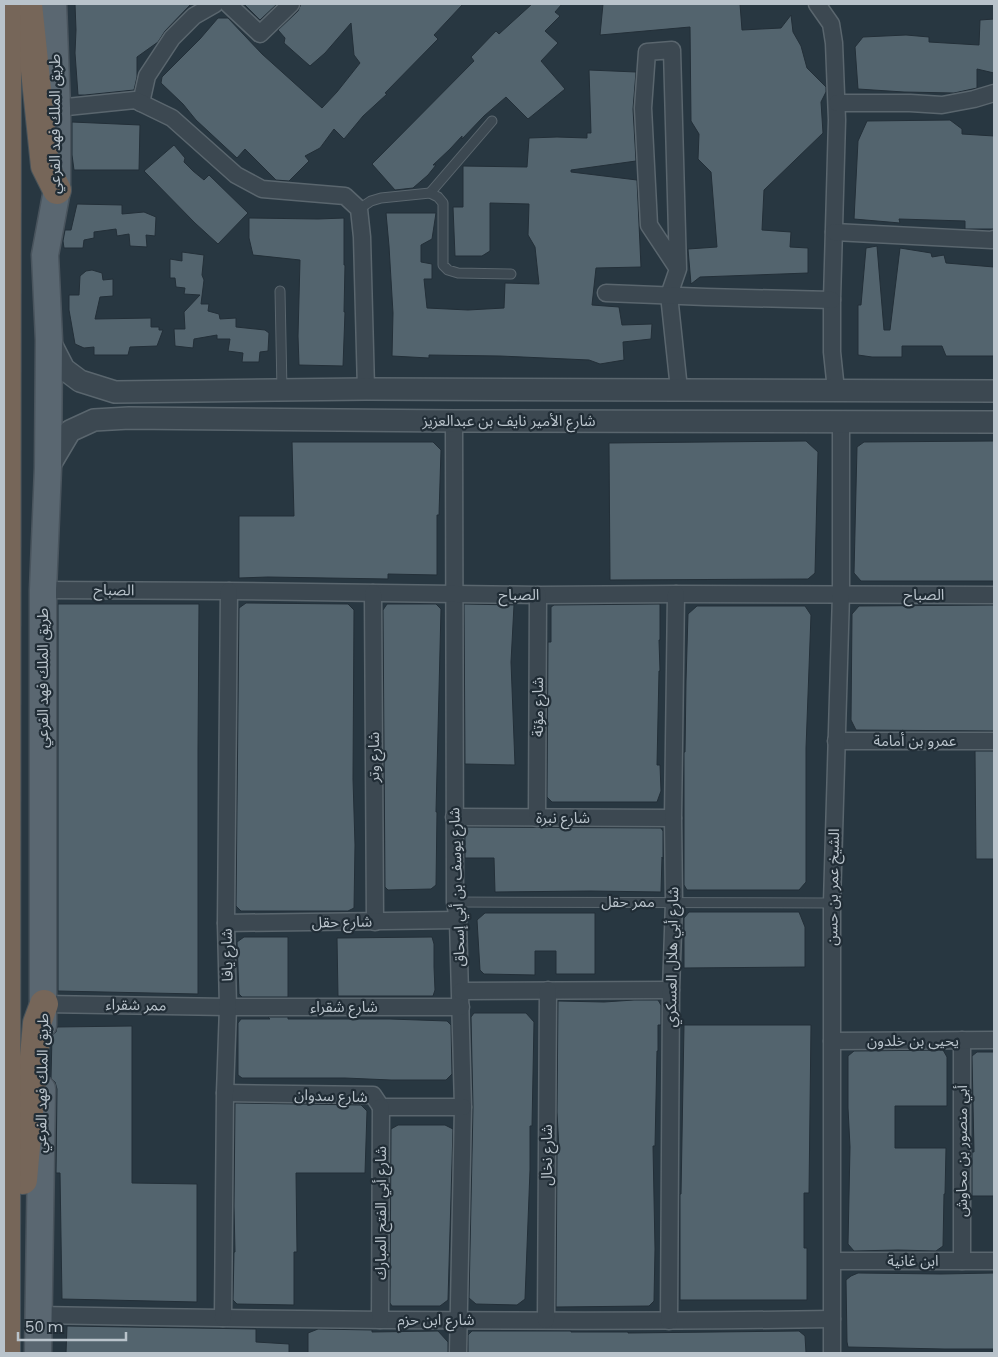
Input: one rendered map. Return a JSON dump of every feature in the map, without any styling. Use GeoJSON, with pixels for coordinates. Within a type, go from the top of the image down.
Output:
{"type":"FeatureCollection","features":[{"type":"Feature","properties":{"kind":"highway"},"geometry":{"type":"LineString","coordinates":[[6,1353],[7,4]]}},
{"type":"Feature","properties":{"kind":"highway"},"geometry":{"type":"LineString","coordinates":[[28,4],[45,166],[57,190]]}},
{"type":"Feature","properties":{"kind":"highway"},"geometry":{"type":"LineString","coordinates":[[7,1283],[19,1213],[37,1024],[44,1004]]}},
{"type":"Feature","properties":{"kind":"main road","name":"طريق الملك فهد الفرعي"},"geometry":{"type":"LineString","coordinates":[[38,1353],[44,1004],[43,590],[48,468],[49,340],[45,255],[57,190],[57,108],[53,4]]}},
{"type":"Feature","properties":{"kind":"street"},"geometry":{"type":"LineString","coordinates":[[141,103],[147,76],[172,38],[194,16],[215,4]]}},
{"type":"Feature","properties":{"kind":"street"},"geometry":{"type":"LineString","coordinates":[[228,4],[260,34],[291,4]]}},
{"type":"Feature","properties":{"kind":"street"},"geometry":{"type":"LineString","coordinates":[[817,4],[831,24],[834,43],[837,103],[832,300],[832,352],[836,390]]}},
{"type":"Feature","properties":{"kind":"street"},"geometry":{"type":"LineString","coordinates":[[678,270],[649,225],[643,108],[647,52],[672,50],[678,270],[669,295],[679,389]]}},
{"type":"Feature","properties":{"kind":"street"},"geometry":{"type":"LineString","coordinates":[[837,103],[942,105],[994,93]]}},
{"type":"Feature","properties":{"kind":"street"},"geometry":{"type":"LineString","coordinates":[[57,108],[135,100],[172,118],[236,175],[262,189],[345,196],[359,209],[362,237],[366,388]]}},
{"type":"Feature","properties":{"kind":"street"},"geometry":{"type":"LineString","coordinates":[[834,232],[994,239]]}},
{"type":"Feature","properties":{"kind":"street"},"geometry":{"type":"LineString","coordinates":[[606,292],[832,300]]}},
{"type":"Feature","properties":{"kind":"street"},"geometry":{"type":"LineString","coordinates":[[49,340],[64,369],[80,381],[115,392]]}},
{"type":"Feature","properties":{"kind":"street"},"geometry":{"type":"LineString","coordinates":[[129,418],[107,416],[100,411],[97,402],[101,394],[115,392],[366,388],[994,391]]}},
{"type":"Feature","properties":{"kind":"street","name":"شارع الأمير نايف بن عبدالعزيز"},"geometry":{"type":"LineString","coordinates":[[48,468],[70,431],[94,420],[129,418],[994,422]]}},
{"type":"Feature","properties":{"kind":"street","name":"شارع يوسف بن أبي إسحاق"},"geometry":{"type":"LineString","coordinates":[[454,421],[455,902],[458,920],[463,1107],[458,1353]]}},
{"type":"Feature","properties":{"kind":"street","name":"الشيخ عمر بن حسن"},"geometry":{"type":"LineString","coordinates":[[832,1353],[832,903],[840,594],[841,421]]}},
{"type":"Feature","properties":{"kind":"street","name":"الصباح"},"geometry":{"type":"LineString","coordinates":[[43,590],[538,596],[676,594],[994,595]]}},
{"type":"Feature","properties":{"kind":"street","name":"شارع يافا"},"geometry":{"type":"LineString","coordinates":[[223,1318],[225,1094],[228,1007],[226,923],[229,591]]}},
{"type":"Feature","properties":{"kind":"street","name":"شارع وتر"},"geometry":{"type":"LineString","coordinates":[[372,594],[375,922]]}},
{"type":"Feature","properties":{"kind":"street","name":"شارع أبي هلال العسكري"},"geometry":{"type":"LineString","coordinates":[[669,1321],[676,594]]}},
{"type":"Feature","properties":{"kind":"street","name":"شارع مؤتة"},"geometry":{"type":"LineString","coordinates":[[537,818],[538,596]]}},
{"type":"Feature","properties":{"kind":"street","name":"عمرو بن أمامة"},"geometry":{"type":"LineString","coordinates":[[836,741],[994,741]]}},
{"type":"Feature","properties":{"kind":"street","name":"شارع نبرة"},"geometry":{"type":"LineString","coordinates":[[454,817],[673,818]]}},
{"type":"Feature","properties":{"kind":"street","name":"شارع حقل"},"geometry":{"type":"LineString","coordinates":[[226,923],[458,920]]}},
{"type":"Feature","properties":{"kind":"street","name":"شارع شقراء"},"geometry":{"type":"LineString","coordinates":[[228,1007],[461,999],[548,990],[671,990]]}},
{"type":"Feature","properties":{"kind":"street","name":"شارع نخال"},"geometry":{"type":"LineString","coordinates":[[546,1320],[548,990]]}},
{"type":"Feature","properties":{"kind":"street","name":"ممر شقراء"},"geometry":{"type":"LineString","coordinates":[[44,1004],[228,1007]]}},
{"type":"Feature","properties":{"kind":"street","name":"أبي منصور بن محاوش"},"geometry":{"type":"LineString","coordinates":[[962,1040],[962,1261]]}},
{"type":"Feature","properties":{"kind":"street","name":"يحيى بن خلدون"},"geometry":{"type":"LineString","coordinates":[[832,1041],[994,1040]]}},
{"type":"Feature","properties":{"kind":"street","name":"شارع سدوان"},"geometry":{"type":"LineString","coordinates":[[225,1094],[373,1095],[381,1107],[463,1107]]}},
{"type":"Feature","properties":{"kind":"street","name":"شارع أبي الفتح المبارك"},"geometry":{"type":"LineString","coordinates":[[380,1320],[381,1107]]}},
{"type":"Feature","properties":{"kind":"street","name":"ابن غانية"},"geometry":{"type":"LineString","coordinates":[[832,1262],[994,1261]]}},
{"type":"Feature","properties":{"kind":"street","name":"شارع ابن حزم"},"geometry":{"type":"LineString","coordinates":[[39,1314],[380,1320],[669,1321],[832,1319]]}},
{"type":"Feature","properties":{"kind":"lane"},"geometry":{"type":"LineString","coordinates":[[430,193],[492,120]]}},
{"type":"Feature","properties":{"kind":"lane"},"geometry":{"type":"LineString","coordinates":[[359,209],[371,201],[381,198],[430,193],[443,203],[443,265],[448,270],[458,273],[512,274]]}},
{"type":"Feature","properties":{"kind":"lane"},"geometry":{"type":"LineString","coordinates":[[280,291],[282,390]]}},
{"type":"Feature","properties":{"kind":"lane","name":"ممر حقل"},"geometry":{"type":"LineString","coordinates":[[455,902],[832,903]]}},
{"type":"Feature","properties":{"kind":"building"},"geometry":{"type":"Polygon","coordinates":[[[75,4],[191,4],[165,31],[158,42],[137,57],[137,77],[134,90],[78,95],[75,53],[75,4]]]}},
{"type":"Feature","properties":{"kind":"building"},"geometry":{"type":"Polygon","coordinates":[[[244,4],[277,4],[260,20],[244,4]]]}},
{"type":"Feature","properties":{"kind":"building"},"geometry":{"type":"Polygon","coordinates":[[[301,4],[463,4],[434,35],[438,39],[385,93],[387,94],[363,116],[344,139],[334,129],[320,148],[305,156],[309,161],[289,181],[276,180],[245,149],[237,158],[196,120],[183,104],[161,83],[162,77],[218,18],[228,18],[262,54],[322,108],[360,63],[354,55],[351,23],[325,53],[310,66],[284,43],[285,38],[278,30],[298,11],[301,4]]]}},
{"type":"Feature","properties":{"kind":"building"},"geometry":{"type":"Polygon","coordinates":[[[532,4],[562,4],[555,12],[560,16],[545,31],[558,43],[541,61],[565,89],[528,119],[506,97],[462,139],[462,136],[433,165],[436,165],[428,175],[413,188],[395,190],[372,164],[474,61],[471,57],[496,31],[499,34],[532,4]]]}},
{"type":"Feature","properties":{"kind":"building"},"geometry":{"type":"Polygon","coordinates":[[[603,4],[740,4],[742,30],[781,28],[791,15],[793,32],[801,46],[807,68],[826,87],[826,92],[821,102],[823,133],[764,190],[762,230],[791,232],[790,247],[808,248],[808,273],[700,277],[691,284],[688,249],[717,247],[711,172],[698,159],[699,134],[691,121],[690,27],[600,35],[603,4]]]}},
{"type":"Feature","properties":{"kind":"building"},"geometry":{"type":"Polygon","coordinates":[[[994,19],[994,73],[977,69],[977,88],[954,93],[858,89],[855,47],[863,37],[906,35],[929,37],[929,42],[979,45],[980,20],[994,19]]]}},
{"type":"Feature","properties":{"kind":"building"},"geometry":{"type":"Polygon","coordinates":[[[589,70],[636,72],[633,109],[636,161],[571,170],[571,172],[637,180],[641,267],[596,268],[592,305],[619,307],[622,325],[652,324],[651,339],[623,342],[624,360],[600,364],[589,360],[500,356],[429,355],[429,358],[392,356],[393,313],[386,213],[436,213],[432,239],[421,245],[421,262],[432,264],[432,279],[424,279],[427,308],[468,310],[504,308],[505,283],[539,284],[535,247],[528,235],[529,204],[490,203],[490,251],[482,256],[455,256],[453,207],[463,207],[463,166],[527,167],[529,138],[587,138],[587,133],[591,133],[589,70]]]}},
{"type":"Feature","properties":{"kind":"building"},"geometry":{"type":"Polygon","coordinates":[[[950,120],[962,129],[962,134],[994,136],[994,229],[965,229],[965,221],[899,219],[900,223],[854,219],[858,141],[867,121],[950,120]]]}},
{"type":"Feature","properties":{"kind":"building"},"geometry":{"type":"Polygon","coordinates":[[[72,122],[140,125],[139,170],[74,170],[72,122]]]}},
{"type":"Feature","properties":{"kind":"building"},"geometry":{"type":"Polygon","coordinates":[[[174,145],[185,158],[184,162],[193,171],[204,180],[209,175],[248,213],[218,244],[144,171],[174,145]]]}},
{"type":"Feature","properties":{"kind":"building"},"geometry":{"type":"Polygon","coordinates":[[[77,204],[122,205],[122,214],[144,212],[156,217],[155,236],[146,235],[147,247],[130,246],[129,234],[117,236],[116,229],[94,232],[94,238],[84,240],[83,248],[64,248],[65,230],[71,230],[77,204]]]}},
{"type":"Feature","properties":{"kind":"building"},"geometry":{"type":"Polygon","coordinates":[[[249,218],[344,218],[345,312],[343,366],[299,365],[300,260],[253,255],[249,238],[249,218]]]}},
{"type":"Feature","properties":{"kind":"building"},"geometry":{"type":"Polygon","coordinates":[[[877,246],[884,330],[890,330],[900,248],[931,253],[932,257],[944,255],[946,263],[994,267],[994,356],[946,356],[942,346],[902,346],[902,357],[858,355],[858,305],[861,305],[866,248],[877,246]]]}},
{"type":"Feature","properties":{"kind":"building"},"geometry":{"type":"Polygon","coordinates":[[[182,252],[204,255],[202,275],[204,280],[201,304],[209,304],[208,311],[219,314],[220,319],[236,318],[236,327],[265,330],[269,333],[268,351],[260,352],[259,362],[242,362],[243,353],[228,351],[230,339],[217,339],[217,335],[194,339],[193,348],[175,346],[174,329],[185,329],[184,312],[200,295],[184,294],[185,288],[176,287],[175,278],[170,278],[170,259],[182,261],[182,252]]]}},
{"type":"Feature","properties":{"kind":"building"},"geometry":{"type":"Polygon","coordinates":[[[92,270],[102,273],[103,280],[113,279],[113,296],[100,297],[95,319],[151,318],[151,327],[159,327],[159,330],[163,330],[157,346],[130,347],[128,355],[94,355],[94,347],[84,348],[75,344],[69,310],[69,295],[79,295],[80,276],[86,271],[92,270]]]}},
{"type":"Feature","properties":{"kind":"building"},"geometry":{"type":"Polygon","coordinates":[[[806,441],[818,452],[815,573],[808,579],[610,580],[609,443],[806,441]]]}},
{"type":"Feature","properties":{"kind":"building"},"geometry":{"type":"Polygon","coordinates":[[[994,441],[994,581],[861,581],[854,573],[857,447],[864,442],[994,441]]]}},
{"type":"Feature","properties":{"kind":"building"},"geometry":{"type":"Polygon","coordinates":[[[292,442],[433,442],[441,450],[439,515],[437,515],[437,575],[388,574],[388,579],[239,578],[239,516],[294,516],[292,442]]]}},
{"type":"Feature","properties":{"kind":"building"},"geometry":{"type":"Polygon","coordinates":[[[246,603],[348,604],[354,610],[354,908],[348,911],[241,911],[236,906],[239,608],[246,603]]]}},
{"type":"Feature","properties":{"kind":"building"},"geometry":{"type":"Polygon","coordinates":[[[58,604],[199,604],[198,994],[58,991],[58,604]]]}},
{"type":"Feature","properties":{"kind":"building"},"geometry":{"type":"Polygon","coordinates":[[[387,604],[436,604],[441,609],[436,885],[431,889],[388,890],[385,887],[383,610],[387,604]]]}},
{"type":"Feature","properties":{"kind":"building"},"geometry":{"type":"Polygon","coordinates":[[[464,604],[514,605],[511,662],[515,765],[465,764],[464,604]]]}},
{"type":"Feature","properties":{"kind":"building"},"geometry":{"type":"Polygon","coordinates":[[[660,604],[657,765],[660,765],[661,791],[657,802],[552,802],[547,797],[548,642],[551,642],[551,607],[554,605],[660,604]]]}},
{"type":"Feature","properties":{"kind":"building"},"geometry":{"type":"Polygon","coordinates":[[[994,605],[994,731],[856,730],[851,720],[852,614],[859,606],[994,605]]]}},
{"type":"Feature","properties":{"kind":"building"},"geometry":{"type":"Polygon","coordinates":[[[697,606],[805,606],[811,615],[806,748],[806,882],[799,890],[687,890],[684,885],[684,752],[688,614],[697,606]]]}},
{"type":"Feature","properties":{"kind":"building"},"geometry":{"type":"Polygon","coordinates":[[[975,751],[994,751],[994,859],[976,859],[975,751]]]}},
{"type":"Feature","properties":{"kind":"building"},"geometry":{"type":"Polygon","coordinates":[[[465,827],[661,828],[663,831],[663,859],[662,857],[661,892],[495,892],[494,858],[465,858],[465,827]]]}},
{"type":"Feature","properties":{"kind":"building"},"geometry":{"type":"Polygon","coordinates":[[[689,912],[799,912],[805,927],[805,967],[684,968],[684,918],[689,912]]]}},
{"type":"Feature","properties":{"kind":"building"},"geometry":{"type":"Polygon","coordinates":[[[485,913],[595,913],[595,974],[556,974],[556,951],[535,951],[535,975],[484,974],[480,970],[477,920],[485,913]]]}},
{"type":"Feature","properties":{"kind":"building"},"geometry":{"type":"Polygon","coordinates":[[[244,937],[288,937],[288,997],[242,997],[239,994],[237,942],[244,937]]]}},
{"type":"Feature","properties":{"kind":"building"},"geometry":{"type":"Polygon","coordinates":[[[432,937],[434,944],[435,990],[433,996],[338,996],[337,938],[432,937]]]}},
{"type":"Feature","properties":{"kind":"building"},"geometry":{"type":"Polygon","coordinates":[[[658,1000],[661,1005],[661,1025],[658,1025],[655,1146],[653,1146],[654,1301],[649,1306],[556,1307],[557,1149],[559,1149],[557,1112],[558,1001],[604,1002],[658,1000]]]}},
{"type":"Feature","properties":{"kind":"building"},"geometry":{"type":"Polygon","coordinates":[[[474,1013],[526,1013],[534,1022],[525,1299],[517,1305],[476,1304],[469,1298],[473,1107],[471,1017],[474,1013]]]}},
{"type":"Feature","properties":{"kind":"building"},"geometry":{"type":"Polygon","coordinates":[[[268,1017],[288,1017],[288,1019],[447,1021],[451,1025],[452,1074],[446,1080],[242,1078],[238,1075],[238,1023],[241,1019],[270,1019],[268,1017]]]}},
{"type":"Feature","properties":{"kind":"building"},"geometry":{"type":"Polygon","coordinates":[[[684,1025],[811,1025],[809,1193],[804,1193],[804,1248],[807,1248],[807,1300],[680,1300],[680,1194],[684,1025]]]}},
{"type":"Feature","properties":{"kind":"building"},"geometry":{"type":"Polygon","coordinates":[[[132,1026],[132,1183],[197,1184],[197,1302],[62,1299],[60,1173],[56,1173],[57,1089],[55,1082],[51,1078],[52,1036],[56,1032],[57,1027],[132,1026]]]}},
{"type":"Feature","properties":{"kind":"building"},"geometry":{"type":"Polygon","coordinates":[[[943,1050],[947,1057],[947,1106],[895,1106],[895,1148],[946,1148],[943,1246],[936,1251],[854,1251],[848,1244],[850,1147],[848,1056],[854,1051],[943,1050]]]}},
{"type":"Feature","properties":{"kind":"building"},"geometry":{"type":"Polygon","coordinates":[[[977,1052],[994,1052],[994,1196],[972,1196],[972,1152],[974,1152],[972,1056],[977,1052]]]}},
{"type":"Feature","properties":{"kind":"building"},"geometry":{"type":"Polygon","coordinates":[[[235,1103],[361,1105],[367,1111],[365,1173],[296,1173],[297,1252],[294,1252],[294,1305],[237,1304],[233,1300],[235,1252],[235,1103]]]}},
{"type":"Feature","properties":{"kind":"building"},"geometry":{"type":"Polygon","coordinates":[[[398,1125],[445,1125],[453,1129],[448,1300],[440,1306],[392,1306],[390,1303],[391,1129],[398,1125]]]}},
{"type":"Feature","properties":{"kind":"building"},"geometry":{"type":"Polygon","coordinates":[[[858,1273],[994,1273],[994,1349],[848,1347],[846,1280],[858,1273]]]}},
{"type":"Feature","properties":{"kind":"building"},"geometry":{"type":"Polygon","coordinates":[[[67,1326],[256,1329],[256,1342],[289,1344],[289,1353],[66,1353],[67,1326]]]}},
{"type":"Feature","properties":{"kind":"building"},"geometry":{"type":"Polygon","coordinates":[[[318,1329],[372,1330],[372,1332],[438,1331],[448,1342],[448,1353],[308,1353],[308,1333],[318,1329]]]}},
{"type":"Feature","properties":{"kind":"building"},"geometry":{"type":"Polygon","coordinates":[[[472,1331],[628,1333],[799,1331],[805,1336],[806,1353],[468,1353],[468,1335],[472,1331]]]}}]}
